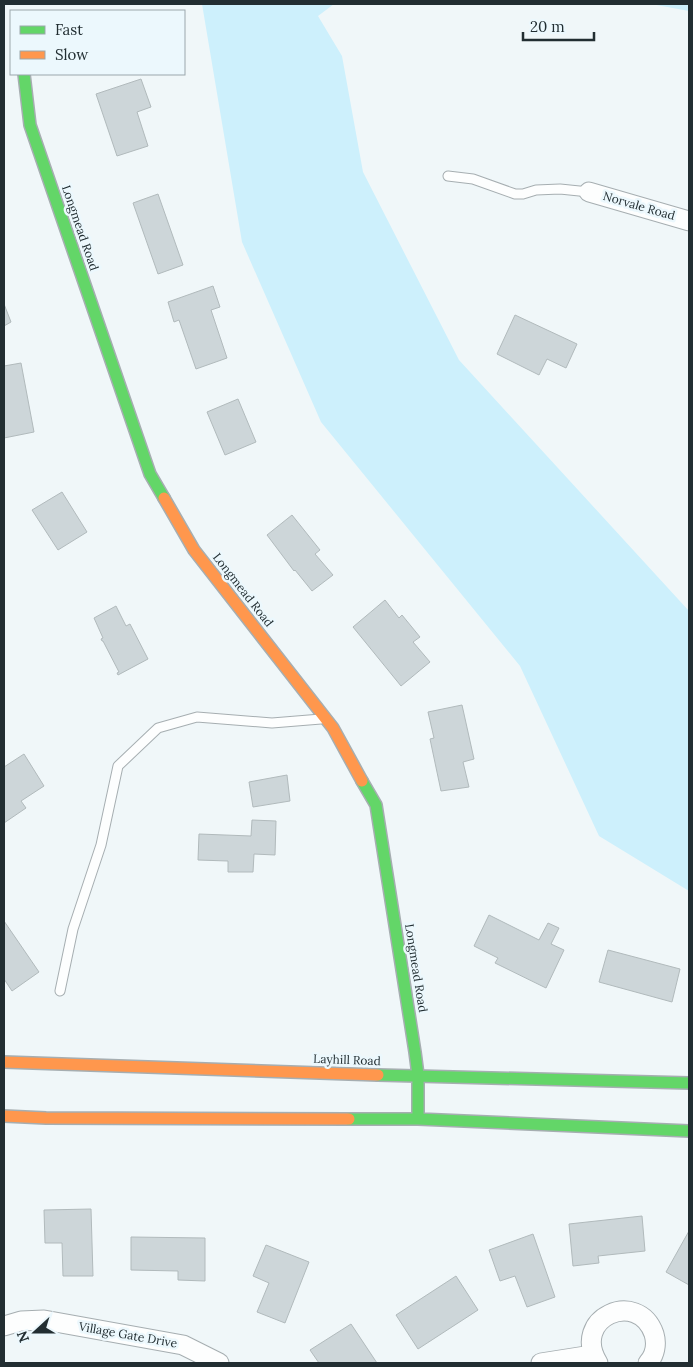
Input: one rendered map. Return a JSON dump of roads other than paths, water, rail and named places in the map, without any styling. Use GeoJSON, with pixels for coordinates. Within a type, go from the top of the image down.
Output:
{"type":"FeatureCollection","features":[{"type":"Feature","properties":{"kind":"main road","name":"Longmead Road"},"geometry":{"type":"LineString","coordinates":[[24,75],[30,125],[150,474],[194,550],[333,728],[376,805],[418,1075],[418,1119]]}},
{"type":"Feature","properties":{"kind":"main road","name":"Layhill Road"},"geometry":{"type":"LineString","coordinates":[[4,1062],[689,1083]]}},
{"type":"Feature","properties":{"kind":"main road"},"geometry":{"type":"LineString","coordinates":[[4,1116],[46,1118],[418,1119],[689,1131]]}},
{"type":"Feature","properties":{"kind":"street","name":"Norvale Road"},"geometry":{"type":"LineString","coordinates":[[589,192],[689,221]]}},
{"type":"Feature","properties":{"kind":"street"},"geometry":{"type":"LineString","coordinates":[[541,1363],[595,1359],[590,1344],[592,1333],[597,1324],[605,1316],[615,1311],[625,1310],[636,1313],[645,1319],[652,1328],[655,1338],[655,1349],[648,1363]]}},
{"type":"Feature","properties":{"kind":"street","name":"Village Gate Drive"},"geometry":{"type":"LineString","coordinates":[[4,1326],[22,1321],[44,1320],[182,1345],[219,1363]]}},
{"type":"Feature","properties":{"kind":"lane"},"geometry":{"type":"LineString","coordinates":[[448,176],[473,179],[515,194],[536,190],[560,189],[589,192]]}},
{"type":"Feature","properties":{"kind":"lane"},"geometry":{"type":"LineString","coordinates":[[60,991],[73,930],[100,846],[118,766],[158,728],[197,717],[272,723],[326,719]]}}]}
